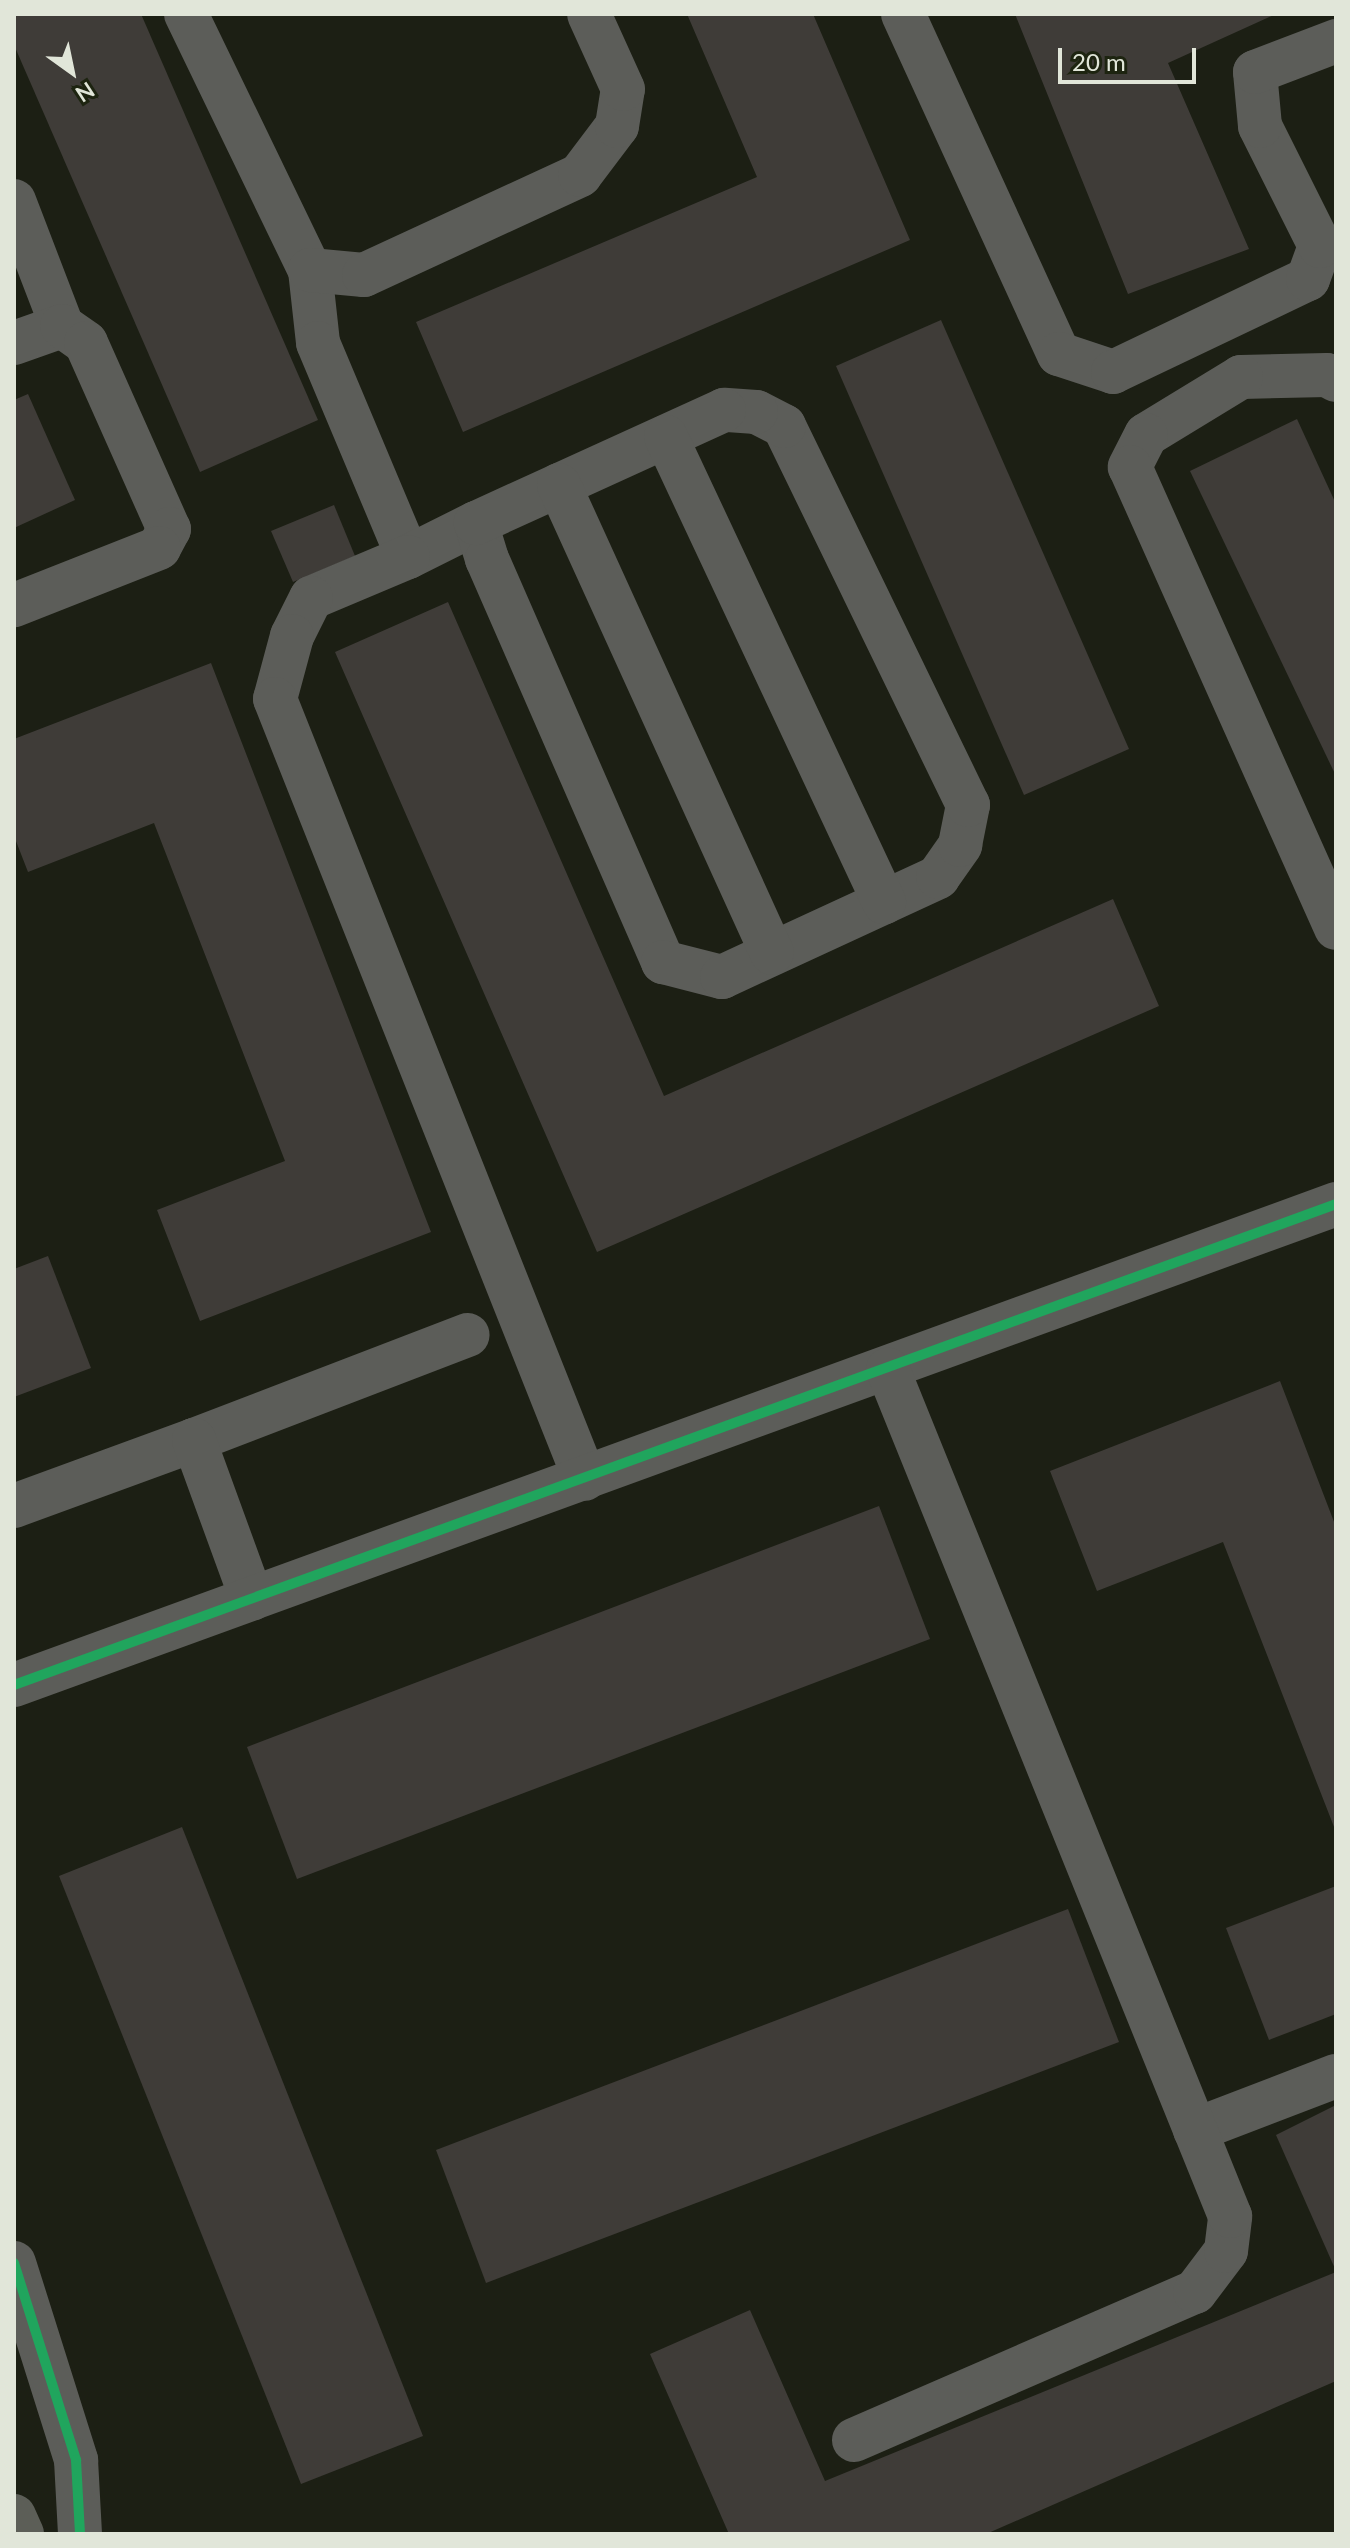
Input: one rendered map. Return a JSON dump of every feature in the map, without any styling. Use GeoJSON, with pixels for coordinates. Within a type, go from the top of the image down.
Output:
{"type":"FeatureCollection","features":[{"type":"Feature","properties":{"kind":"main road"},"geometry":{"type":"LineString","coordinates":[[14,2516],[22,2534]]}},
{"type":"Feature","properties":{"kind":"street"},"geometry":{"type":"LineString","coordinates":[[186,14],[310,270],[318,343],[408,557]]}},
{"type":"Feature","properties":{"kind":"street"},"geometry":{"type":"LineString","coordinates":[[310,270],[364,275],[580,175],[617,126],[623,89],[589,14]]}},
{"type":"Feature","properties":{"kind":"street"},"geometry":{"type":"LineString","coordinates":[[903,14],[1059,354],[1113,372],[1308,279],[1326,263],[1260,126],[1255,72],[1336,41]]}},
{"type":"Feature","properties":{"kind":"street"},"geometry":{"type":"LineString","coordinates":[[14,201],[62,326],[86,343],[169,529],[159,548],[14,605]]}},
{"type":"Feature","properties":{"kind":"street"},"geometry":{"type":"LineString","coordinates":[[14,343],[62,326]]}},
{"type":"Feature","properties":{"kind":"street"},"geometry":{"type":"LineString","coordinates":[[1336,380],[1327,375],[1241,377],[1146,435],[1130,467],[1336,928]]}},
{"type":"Feature","properties":{"kind":"street"},"geometry":{"type":"LineString","coordinates":[[476,523],[487,559],[663,962],[722,977],[938,877],[960,845],[968,805],[784,426],[756,412],[724,410],[476,523],[408,557],[311,598],[292,636],[275,699],[585,1479]]}},
{"type":"Feature","properties":{"kind":"street"},"geometry":{"type":"LineString","coordinates":[[666,437],[884,902]]}},
{"type":"Feature","properties":{"kind":"street"},"geometry":{"type":"LineString","coordinates":[[559,485],[772,953]]}},
{"type":"Feature","properties":{"kind":"street"},"geometry":{"type":"LineString","coordinates":[[14,1685],[888,1370],[1336,1204]]}},
{"type":"Feature","properties":{"kind":"street"},"geometry":{"type":"LineString","coordinates":[[14,1506],[468,1335]]}},
{"type":"Feature","properties":{"kind":"street"},"geometry":{"type":"LineString","coordinates":[[854,2440],[1195,2292],[1226,2251],[1230,2216],[888,1370]]}},
{"type":"Feature","properties":{"kind":"street"},"geometry":{"type":"LineString","coordinates":[[194,1440],[252,1599]]}},
{"type":"Feature","properties":{"kind":"street"},"geometry":{"type":"LineString","coordinates":[[1195,2130],[1336,2076]]}},
{"type":"Feature","properties":{"kind":"street"},"geometry":{"type":"LineString","coordinates":[[14,2263],[76,2460],[80,2534]]}},
{"type":"Feature","properties":{"kind":"building"},"geometry":{"type":"Polygon","coordinates":[[[14,14],[141,14],[318,420],[200,472],[14,45],[14,14]]]}},
{"type":"Feature","properties":{"kind":"building"},"geometry":{"type":"Polygon","coordinates":[[[687,14],[813,14],[910,240],[463,432],[416,322],[757,177],[687,14]]]}},
{"type":"Feature","properties":{"kind":"building"},"geometry":{"type":"Polygon","coordinates":[[[1015,14],[1276,14],[1168,63],[1249,249],[1128,294],[1015,14]]]}},
{"type":"Feature","properties":{"kind":"building"},"geometry":{"type":"Polygon","coordinates":[[[941,320],[1129,749],[1024,795],[836,366],[941,320]]]}},
{"type":"Feature","properties":{"kind":"building"},"geometry":{"type":"Polygon","coordinates":[[[28,394],[75,500],[14,528],[14,400],[28,394]]]}},
{"type":"Feature","properties":{"kind":"building"},"geometry":{"type":"Polygon","coordinates":[[[1297,419],[1336,504],[1336,776],[1190,471],[1297,419]]]}},
{"type":"Feature","properties":{"kind":"building"},"geometry":{"type":"Polygon","coordinates":[[[334,505],[355,556],[293,582],[271,531],[334,505]]]}},
{"type":"Feature","properties":{"kind":"building"},"geometry":{"type":"Polygon","coordinates":[[[448,602],[664,1096],[1113,899],[1159,1006],[597,1252],[335,652],[448,602]]]}},
{"type":"Feature","properties":{"kind":"building"},"geometry":{"type":"Polygon","coordinates":[[[211,663],[431,1232],[200,1321],[157,1210],[285,1161],[154,823],[28,872],[14,836],[14,739],[211,663]]]}},
{"type":"Feature","properties":{"kind":"building"},"geometry":{"type":"Polygon","coordinates":[[[48,1256],[91,1368],[14,1397],[14,1269],[48,1256]]]}},
{"type":"Feature","properties":{"kind":"building"},"geometry":{"type":"Polygon","coordinates":[[[1280,1381],[1336,1527],[1336,1832],[1223,1542],[1097,1591],[1050,1471],[1280,1381]]]}},
{"type":"Feature","properties":{"kind":"building"},"geometry":{"type":"Polygon","coordinates":[[[879,1506],[930,1639],[297,1879],[247,1747],[879,1506]]]}},
{"type":"Feature","properties":{"kind":"building"},"geometry":{"type":"Polygon","coordinates":[[[182,1827],[423,2436],[301,2484],[59,1876],[182,1827]]]}},
{"type":"Feature","properties":{"kind":"building"},"geometry":{"type":"Polygon","coordinates":[[[1336,1886],[1336,2014],[1269,2040],[1226,1928],[1336,1886]]]}},
{"type":"Feature","properties":{"kind":"building"},"geometry":{"type":"Polygon","coordinates":[[[1068,1909],[1119,2042],[486,2283],[436,2150],[1068,1909]]]}},
{"type":"Feature","properties":{"kind":"building"},"geometry":{"type":"Polygon","coordinates":[[[1336,2105],[1336,2271],[1276,2135],[1336,2105]]]}},
{"type":"Feature","properties":{"kind":"building"},"geometry":{"type":"Polygon","coordinates":[[[1336,2272],[1336,2381],[986,2534],[729,2534],[650,2354],[750,2310],[825,2481],[1336,2272]]]}},
{"type":"Feature","properties":{"kind":"cycle path"},"geometry":{"type":"LineString","coordinates":[[14,1685],[1336,1204]]}},
{"type":"Feature","properties":{"kind":"cycle path"},"geometry":{"type":"LineString","coordinates":[[14,2263],[76,2460],[80,2534]]}}]}
